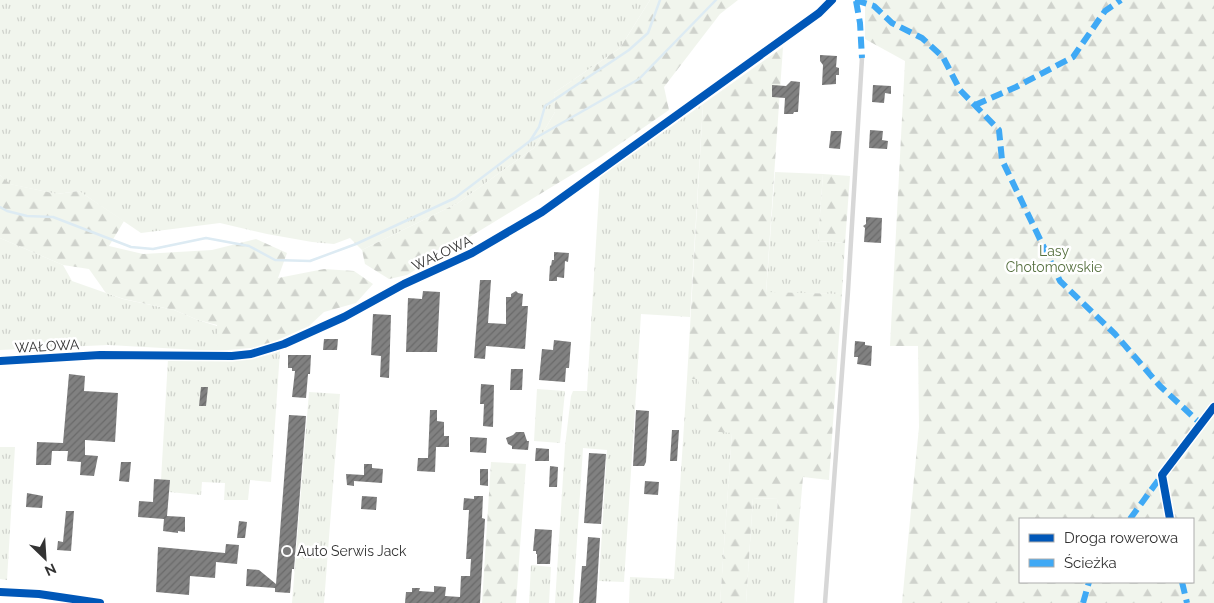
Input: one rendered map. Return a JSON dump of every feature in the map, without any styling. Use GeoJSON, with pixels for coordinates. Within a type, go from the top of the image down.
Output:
{"type":"FeatureCollection","features":[{"type":"Feature","properties":{"kind":"street","name":"WAŁOWA"},"geometry":{"type":"LineString","coordinates":[[0,361],[100,355],[232,356],[257,353],[284,344],[344,317],[404,284],[472,253],[542,212],[819,13],[832,0]]}},
{"type":"Feature","properties":{"kind":"lane"},"geometry":{"type":"LineString","coordinates":[[825,603],[848,291],[862,58]]}},
{"type":"Feature","properties":{"kind":"green space"},"geometry":{"type":"Polygon","coordinates":[[[0,0],[650,0],[620,48],[554,93],[555,112],[534,148],[458,203],[362,250],[350,238],[334,244],[312,242],[220,223],[141,233],[79,191],[57,194],[9,184],[0,175],[0,0]]]}},
{"type":"Feature","properties":{"kind":"green space"},"geometry":{"type":"Polygon","coordinates":[[[650,0],[738,0],[720,14],[664,87],[669,110],[601,157],[407,275],[389,279],[365,264],[362,250],[458,203],[534,148],[555,112],[554,93],[620,48],[650,0]]]}},
{"type":"Feature","properties":{"kind":"green space","name":"Lasy Chotomowskie"},"geometry":{"type":"Polygon","coordinates":[[[865,0],[1214,0],[1214,603],[902,603],[919,427],[918,346],[890,346],[905,61],[865,39],[865,0]]]}},
{"type":"Feature","properties":{"kind":"green space"},"geometry":{"type":"Polygon","coordinates":[[[783,47],[766,292],[842,294],[829,480],[803,477],[799,523],[776,523],[778,499],[753,498],[746,603],[720,603],[732,433],[696,430],[699,379],[687,379],[703,104],[783,47]]]}},
{"type":"Feature","properties":{"kind":"green space"},"geometry":{"type":"Polygon","coordinates":[[[703,104],[690,317],[641,314],[624,582],[599,581],[607,450],[583,448],[573,603],[555,603],[565,446],[571,396],[573,391],[587,391],[600,177],[703,104]]]}},
{"type":"Feature","properties":{"kind":"green space"},"geometry":{"type":"Polygon","coordinates":[[[775,172],[823,174],[818,241],[845,243],[842,294],[766,293],[775,172]]]}},
{"type":"Feature","properties":{"kind":"green space"},"geometry":{"type":"Polygon","coordinates":[[[823,174],[850,176],[845,243],[818,241],[823,174]]]}},
{"type":"Feature","properties":{"kind":"green space"},"geometry":{"type":"Polygon","coordinates":[[[0,175],[10,184],[57,194],[79,191],[124,221],[109,246],[143,254],[212,250],[256,239],[287,253],[278,278],[324,269],[354,271],[373,284],[356,303],[324,312],[309,326],[262,347],[217,351],[217,325],[198,320],[174,310],[106,293],[89,269],[63,265],[0,238],[0,175]]]}},
{"type":"Feature","properties":{"kind":"green space"},"geometry":{"type":"Polygon","coordinates":[[[0,238],[63,265],[72,281],[123,299],[174,310],[217,326],[217,351],[108,345],[0,350],[0,238]]]}},
{"type":"Feature","properties":{"kind":"green space"},"geometry":{"type":"Polygon","coordinates":[[[280,351],[271,482],[250,480],[248,500],[224,500],[225,483],[202,482],[201,495],[169,492],[170,481],[161,480],[168,359],[238,360],[280,351]]]}},
{"type":"Feature","properties":{"kind":"green space"},"geometry":{"type":"Polygon","coordinates":[[[687,379],[699,379],[732,433],[720,603],[629,603],[630,577],[674,579],[687,379]]]}},
{"type":"Feature","properties":{"kind":"green space"},"geometry":{"type":"Polygon","coordinates":[[[537,389],[565,391],[560,443],[534,441],[537,389]]]}},
{"type":"Feature","properties":{"kind":"green space"},"geometry":{"type":"Polygon","coordinates":[[[309,392],[340,394],[324,603],[292,603],[309,392]]]}},
{"type":"Feature","properties":{"kind":"green space"},"geometry":{"type":"Polygon","coordinates":[[[0,447],[15,447],[7,580],[0,579],[0,447]]]}},
{"type":"Feature","properties":{"kind":"green space"},"geometry":{"type":"Polygon","coordinates":[[[491,462],[526,464],[516,603],[482,603],[491,462]]]}},
{"type":"Feature","properties":{"kind":"green space"},"geometry":{"type":"Polygon","coordinates":[[[753,498],[778,499],[776,522],[799,523],[794,603],[746,603],[753,498]]]}},
{"type":"Feature","properties":{"kind":"green space"},"geometry":{"type":"Polygon","coordinates":[[[531,565],[551,567],[549,603],[529,603],[531,565]]]}},
{"type":"Feature","properties":{"kind":"building"},"geometry":{"type":"Polygon","coordinates":[[[820,55],[837,56],[836,67],[839,68],[839,75],[836,75],[836,84],[822,85],[823,65],[820,61],[820,55]]]}},
{"type":"Feature","properties":{"kind":"building"},"geometry":{"type":"Polygon","coordinates":[[[791,81],[800,82],[798,112],[784,114],[785,98],[772,97],[772,85],[786,86],[791,81]]]}},
{"type":"Feature","properties":{"kind":"building"},"geometry":{"type":"Polygon","coordinates":[[[873,85],[891,86],[891,94],[885,93],[884,103],[872,102],[873,85]]]}},
{"type":"Feature","properties":{"kind":"building"},"geometry":{"type":"Polygon","coordinates":[[[870,130],[883,131],[882,140],[888,141],[887,149],[869,148],[870,130]]]}},
{"type":"Feature","properties":{"kind":"building"},"geometry":{"type":"Polygon","coordinates":[[[831,131],[842,131],[840,149],[829,148],[831,131]]]}},
{"type":"Feature","properties":{"kind":"building"},"geometry":{"type":"Polygon","coordinates":[[[866,217],[882,218],[881,243],[864,242],[865,228],[863,226],[866,224],[866,217]]]}},
{"type":"Feature","properties":{"kind":"building"},"geometry":{"type":"Polygon","coordinates":[[[554,252],[569,253],[568,262],[565,261],[564,278],[557,277],[557,281],[549,281],[550,265],[552,260],[554,260],[554,252]]]}},
{"type":"Feature","properties":{"kind":"building"},"geometry":{"type":"Polygon","coordinates":[[[480,280],[491,280],[488,323],[506,324],[506,297],[511,297],[511,294],[516,291],[523,294],[522,306],[528,306],[525,349],[486,346],[485,359],[474,358],[480,280]]]}},
{"type":"Feature","properties":{"kind":"building"},"geometry":{"type":"Polygon","coordinates":[[[423,291],[440,292],[437,352],[406,352],[408,298],[422,299],[423,291]]]}},
{"type":"Feature","properties":{"kind":"building"},"geometry":{"type":"Polygon","coordinates":[[[373,314],[391,315],[389,378],[380,377],[381,356],[371,355],[373,314]]]}},
{"type":"Feature","properties":{"kind":"building"},"geometry":{"type":"Polygon","coordinates":[[[324,339],[338,339],[337,350],[323,350],[324,339]]]}},
{"type":"Feature","properties":{"kind":"building"},"geometry":{"type":"Polygon","coordinates":[[[554,340],[571,342],[569,368],[566,368],[565,382],[539,380],[542,349],[553,350],[554,340]]]}},
{"type":"Feature","properties":{"kind":"building"},"geometry":{"type":"Polygon","coordinates":[[[855,341],[865,342],[865,345],[872,346],[871,366],[857,364],[858,357],[854,357],[855,341]]]}},
{"type":"Feature","properties":{"kind":"building"},"geometry":{"type":"Polygon","coordinates":[[[288,355],[311,355],[306,398],[292,397],[295,371],[292,371],[292,368],[288,368],[288,355]]]}},
{"type":"Feature","properties":{"kind":"building"},"geometry":{"type":"Polygon","coordinates":[[[511,369],[523,369],[522,390],[510,390],[511,369]]]}},
{"type":"Feature","properties":{"kind":"building"},"geometry":{"type":"Polygon","coordinates":[[[69,374],[85,376],[84,391],[118,393],[115,442],[85,440],[85,455],[98,456],[94,476],[80,475],[81,462],[67,461],[68,451],[52,451],[51,465],[36,465],[37,442],[63,443],[69,374]]]}},
{"type":"Feature","properties":{"kind":"building"},"geometry":{"type":"Polygon","coordinates":[[[481,384],[494,385],[493,427],[483,426],[484,404],[480,404],[481,384]]]}},
{"type":"Feature","properties":{"kind":"building"},"geometry":{"type":"Polygon","coordinates":[[[201,387],[208,387],[206,406],[199,406],[201,387]]]}},
{"type":"Feature","properties":{"kind":"building"},"geometry":{"type":"Polygon","coordinates":[[[430,410],[437,410],[437,421],[444,422],[444,436],[449,436],[449,447],[436,447],[435,472],[417,471],[418,458],[428,458],[430,410]]]}},
{"type":"Feature","properties":{"kind":"building"},"geometry":{"type":"Polygon","coordinates":[[[636,410],[649,411],[646,462],[644,466],[633,466],[636,410]]]}},
{"type":"Feature","properties":{"kind":"building"},"geometry":{"type":"Polygon","coordinates":[[[289,415],[306,416],[294,569],[292,569],[290,593],[275,592],[275,588],[246,586],[247,569],[259,570],[276,584],[289,415]]]}},
{"type":"Feature","properties":{"kind":"building"},"geometry":{"type":"Polygon","coordinates":[[[672,430],[679,430],[677,461],[670,461],[672,430]]]}},
{"type":"Feature","properties":{"kind":"building"},"geometry":{"type":"Polygon","coordinates":[[[516,432],[524,432],[527,441],[529,441],[528,450],[512,449],[512,446],[508,444],[506,438],[516,432]]]}},
{"type":"Feature","properties":{"kind":"building"},"geometry":{"type":"Polygon","coordinates":[[[470,437],[487,438],[486,453],[470,452],[470,437]]]}},
{"type":"Feature","properties":{"kind":"building"},"geometry":{"type":"Polygon","coordinates":[[[536,448],[549,449],[549,461],[535,461],[536,448]]]}},
{"type":"Feature","properties":{"kind":"building"},"geometry":{"type":"Polygon","coordinates":[[[589,453],[606,454],[601,524],[584,523],[589,453]]]}},
{"type":"Feature","properties":{"kind":"building"},"geometry":{"type":"Polygon","coordinates":[[[121,462],[131,462],[129,482],[119,481],[121,462]]]}},
{"type":"Feature","properties":{"kind":"building"},"geometry":{"type":"Polygon","coordinates":[[[364,464],[372,464],[372,468],[383,469],[382,483],[354,481],[354,486],[347,485],[346,474],[364,475],[364,464]]]}},
{"type":"Feature","properties":{"kind":"building"},"geometry":{"type":"Polygon","coordinates":[[[550,466],[558,467],[557,487],[549,487],[550,466]]]}},
{"type":"Feature","properties":{"kind":"building"},"geometry":{"type":"Polygon","coordinates":[[[480,469],[488,469],[488,486],[480,485],[480,469]]]}},
{"type":"Feature","properties":{"kind":"building"},"geometry":{"type":"Polygon","coordinates":[[[154,479],[170,480],[167,516],[185,517],[185,532],[163,531],[164,519],[138,517],[139,501],[153,502],[154,479]]]}},
{"type":"Feature","properties":{"kind":"building"},"geometry":{"type":"Polygon","coordinates":[[[645,481],[659,482],[658,495],[644,494],[645,481]]]}},
{"type":"Feature","properties":{"kind":"building"},"geometry":{"type":"Polygon","coordinates":[[[27,493],[43,496],[42,508],[26,507],[27,493]]]}},
{"type":"Feature","properties":{"kind":"building"},"geometry":{"type":"Polygon","coordinates":[[[362,496],[377,497],[376,510],[361,509],[362,496]]]}},
{"type":"Feature","properties":{"kind":"building"},"geometry":{"type":"Polygon","coordinates":[[[474,496],[483,496],[482,518],[485,519],[480,603],[405,603],[406,592],[412,592],[412,588],[420,588],[419,591],[434,592],[434,586],[446,587],[445,596],[460,597],[461,576],[470,576],[471,559],[466,559],[469,510],[463,510],[464,498],[474,499],[474,496]]]}},
{"type":"Feature","properties":{"kind":"building"},"geometry":{"type":"Polygon","coordinates":[[[66,511],[74,511],[71,551],[57,550],[58,541],[63,542],[66,511]]]}},
{"type":"Feature","properties":{"kind":"building"},"geometry":{"type":"Polygon","coordinates":[[[239,521],[247,522],[245,538],[237,538],[239,521]]]}},
{"type":"Feature","properties":{"kind":"building"},"geometry":{"type":"Polygon","coordinates":[[[535,529],[552,530],[550,564],[537,564],[537,554],[536,551],[533,551],[535,529]]]}},
{"type":"Feature","properties":{"kind":"building"},"geometry":{"type":"Polygon","coordinates":[[[588,537],[600,538],[596,603],[579,603],[582,566],[586,566],[588,537]]]}},
{"type":"Feature","properties":{"kind":"building"},"geometry":{"type":"Polygon","coordinates":[[[226,544],[239,545],[237,564],[216,562],[215,578],[190,576],[189,595],[156,592],[158,547],[225,553],[226,544]]]}},
{"type":"Feature","properties":{"kind":"waterway"},"geometry":{"type":"LineString","coordinates":[[0,207],[7,211],[27,216],[53,217],[131,247],[153,249],[206,238],[249,246],[275,260],[310,261],[356,244],[455,198],[530,141],[539,127],[545,106],[629,50],[648,33],[660,0]]}},
{"type":"Feature","properties":{"kind":"waterway"},"geometry":{"type":"LineString","coordinates":[[532,140],[639,79],[716,0]]}},
{"type":"Feature","properties":{"kind":"marked path"},"geometry":{"type":"LineString","coordinates":[[855,0],[874,6],[892,23],[922,38],[943,57],[960,90],[999,130],[1002,160],[1060,281],[1115,334],[1160,386],[1201,424]]}},
{"type":"Feature","properties":{"kind":"marked path"},"geometry":{"type":"LineString","coordinates":[[975,105],[1016,87],[1073,57],[1105,11],[1121,0]]}},
{"type":"Feature","properties":{"kind":"marked path"},"geometry":{"type":"LineString","coordinates":[[856,1],[860,23],[862,58]]}},
{"type":"Feature","properties":{"kind":"marked path"},"geometry":{"type":"LineString","coordinates":[[1131,518],[1162,475]]}},
{"type":"Feature","properties":{"kind":"marked path"},"geometry":{"type":"LineString","coordinates":[[1083,603],[1089,583]]}},
{"type":"Feature","properties":{"kind":"marked path"},"geometry":{"type":"LineString","coordinates":[[1182,583],[1187,603]]}},
{"type":"Feature","properties":{"kind":"cycle path"},"geometry":{"type":"LineString","coordinates":[[0,361],[100,355],[232,356],[251,354],[284,344],[344,317],[404,284],[472,253],[542,212],[819,13],[832,0]]}},
{"type":"Feature","properties":{"kind":"cycle path"},"geometry":{"type":"LineString","coordinates":[[1170,518],[1162,475],[1214,407]]}},
{"type":"Feature","properties":{"kind":"cycle path"},"geometry":{"type":"LineString","coordinates":[[0,592],[39,594],[100,603]]}},
{"type":"Feature","properties":{"kind":"place","name":"Auto Serwis Jack"},"geometry":{"type":"Point","coordinates":[287,551]}}]}
